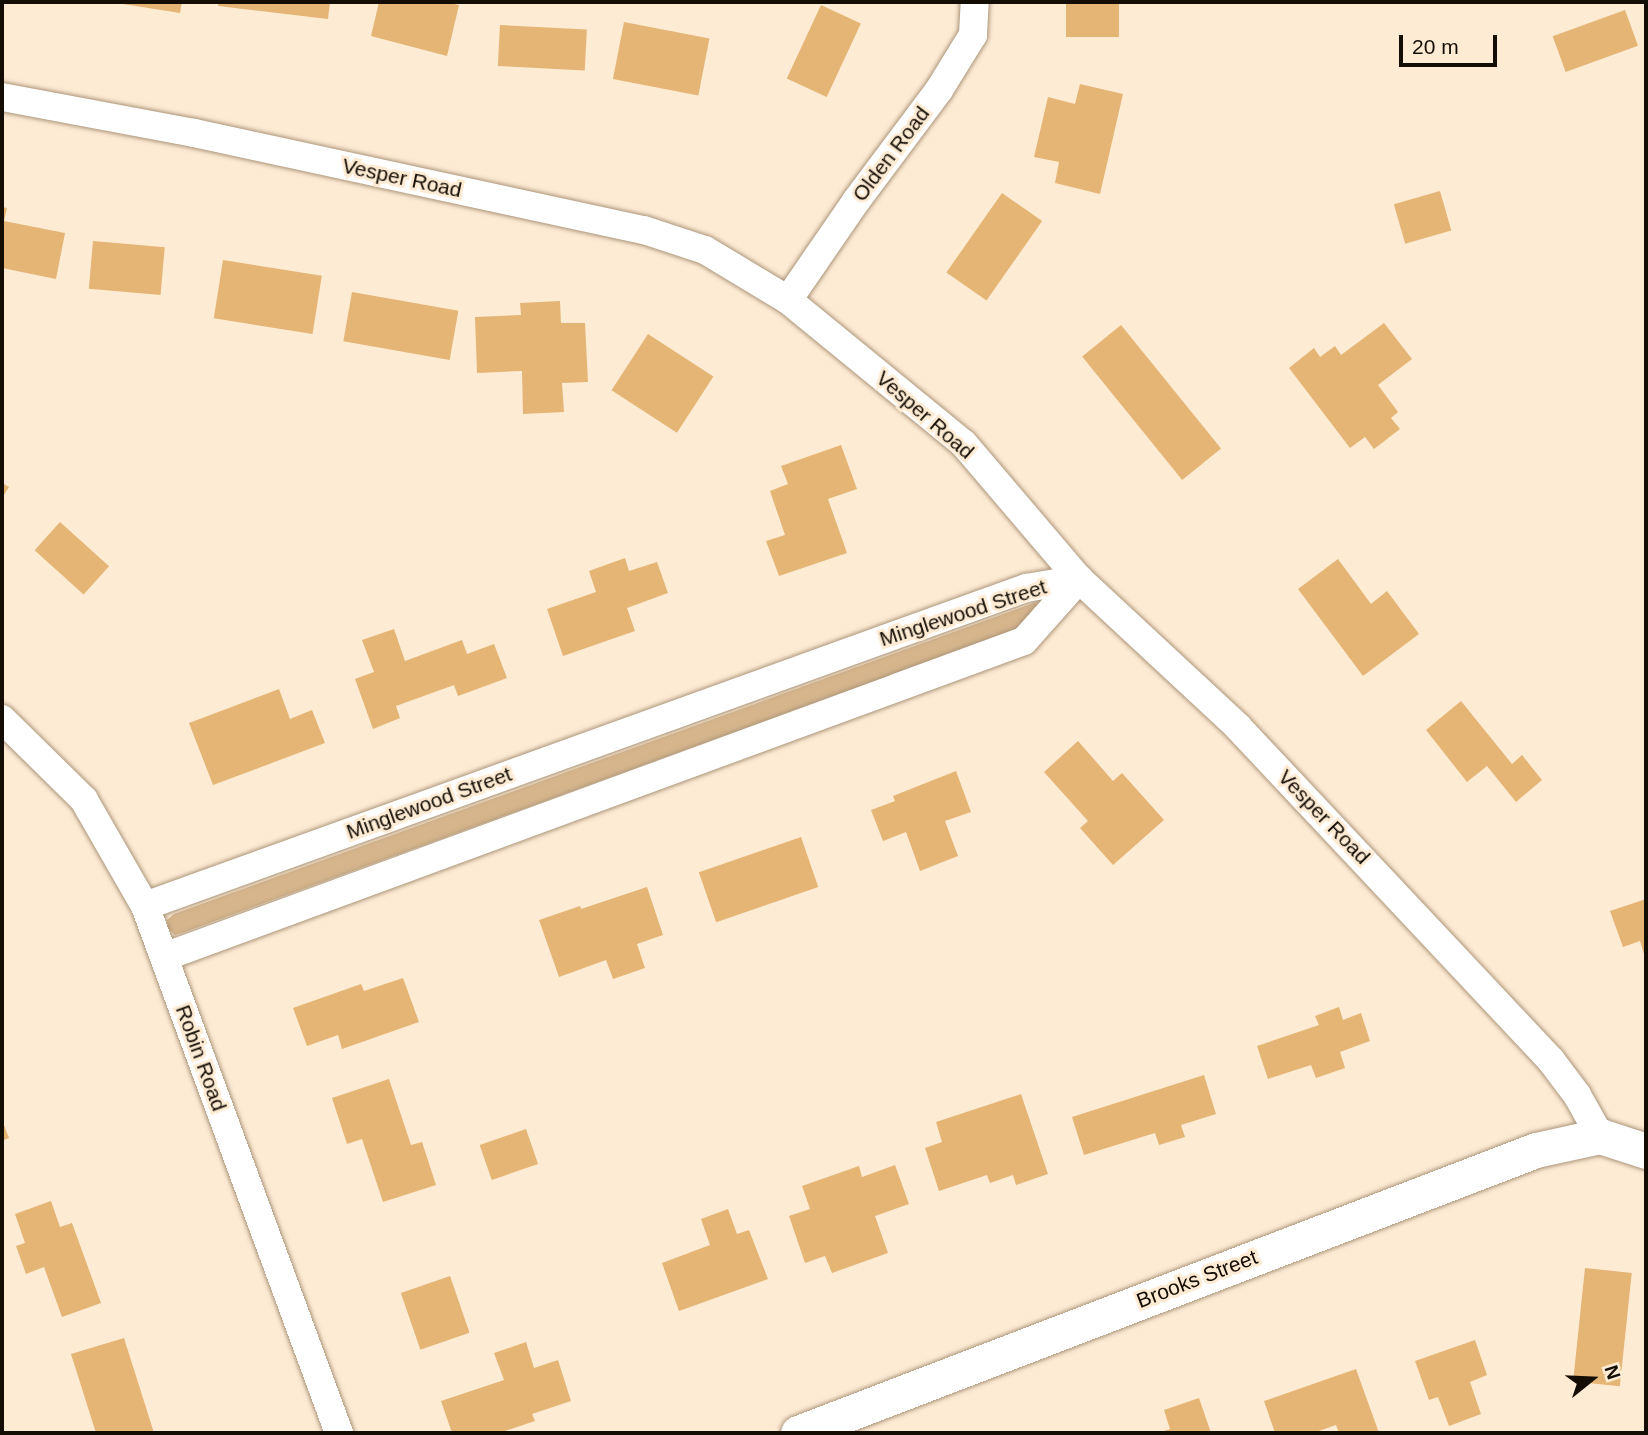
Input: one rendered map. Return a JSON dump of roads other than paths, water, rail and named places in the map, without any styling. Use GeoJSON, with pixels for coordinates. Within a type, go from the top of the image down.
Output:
{"type":"FeatureCollection","features":[{"type":"Feature","properties":{"kind":"street","name":"Olden Road"},"geometry":{"type":"LineString","coordinates":[[788,300],[856,201],[939,90],[973,35],[975,2]]}},
{"type":"Feature","properties":{"kind":"street","name":"Vesper Road"},"geometry":{"type":"LineString","coordinates":[[2,97],[194,133],[644,230],[705,250],[788,300],[964,444],[1079,579],[1238,727],[1402,899],[1549,1059],[1577,1095],[1600,1136]]}},
{"type":"Feature","properties":{"kind":"street","name":"Minglewood Street"},"geometry":{"type":"LineString","coordinates":[[145,906],[1026,588],[1079,579]]}},
{"type":"Feature","properties":{"kind":"street","name":"Minglewood Street"},"geometry":{"type":"LineString","coordinates":[[164,957],[1024,641],[1079,579]]}},
{"type":"Feature","properties":{"kind":"street","name":"Robin Road"},"geometry":{"type":"LineString","coordinates":[[2,719],[84,800],[145,906],[339,1433]]}},
{"type":"Feature","properties":{"kind":"street"},"geometry":{"type":"LineString","coordinates":[[1600,1136],[1646,1151]]}},
{"type":"Feature","properties":{"kind":"street","name":"Brooks Street"},"geometry":{"type":"LineString","coordinates":[[799,1433],[1481,1168],[1546,1146],[1600,1136]]}}]}
